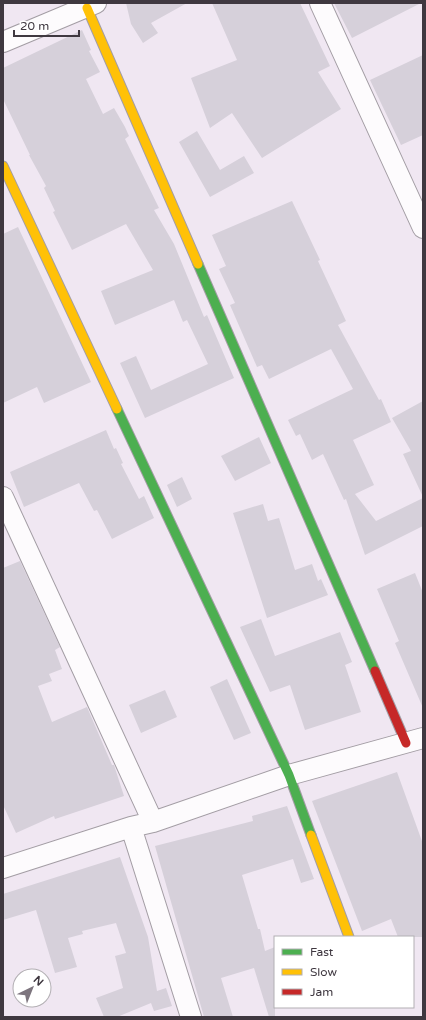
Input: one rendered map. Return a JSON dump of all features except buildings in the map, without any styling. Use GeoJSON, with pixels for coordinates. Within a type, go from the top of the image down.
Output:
{"type":"FeatureCollection","features":[{"type":"Feature","properties":{"kind":"street"},"geometry":{"type":"LineString","coordinates":[[320,3],[423,228]]}},
{"type":"Feature","properties":{"kind":"street"},"geometry":{"type":"LineString","coordinates":[[3,42],[92,5],[414,740],[289,775],[153,822],[131,827],[3,868]]}},
{"type":"Feature","properties":{"kind":"street"},"geometry":{"type":"LineString","coordinates":[[3,166],[289,775],[349,936]]}},
{"type":"Feature","properties":{"kind":"street"},"geometry":{"type":"LineString","coordinates":[[3,497],[153,822]]}},
{"type":"Feature","properties":{"kind":"street"},"geometry":{"type":"LineString","coordinates":[[131,827],[191,1017]]}},
{"type":"Feature","properties":{"kind":"traffic: fast"},"geometry":{"type":"LineString","coordinates":[[198,264],[375,671]]}},
{"type":"Feature","properties":{"kind":"traffic: fast"},"geometry":{"type":"LineString","coordinates":[[117,409],[289,775],[311,835]]}},
{"type":"Feature","properties":{"kind":"traffic: slow"},"geometry":{"type":"LineString","coordinates":[[87,8],[198,264]]}},
{"type":"Feature","properties":{"kind":"traffic: slow"},"geometry":{"type":"LineString","coordinates":[[3,166],[117,409]]}},
{"type":"Feature","properties":{"kind":"traffic: slow"},"geometry":{"type":"LineString","coordinates":[[311,835],[349,936]]}},
{"type":"Feature","properties":{"kind":"traffic: jam"},"geometry":{"type":"LineString","coordinates":[[375,671],[406,743]]}}]}
